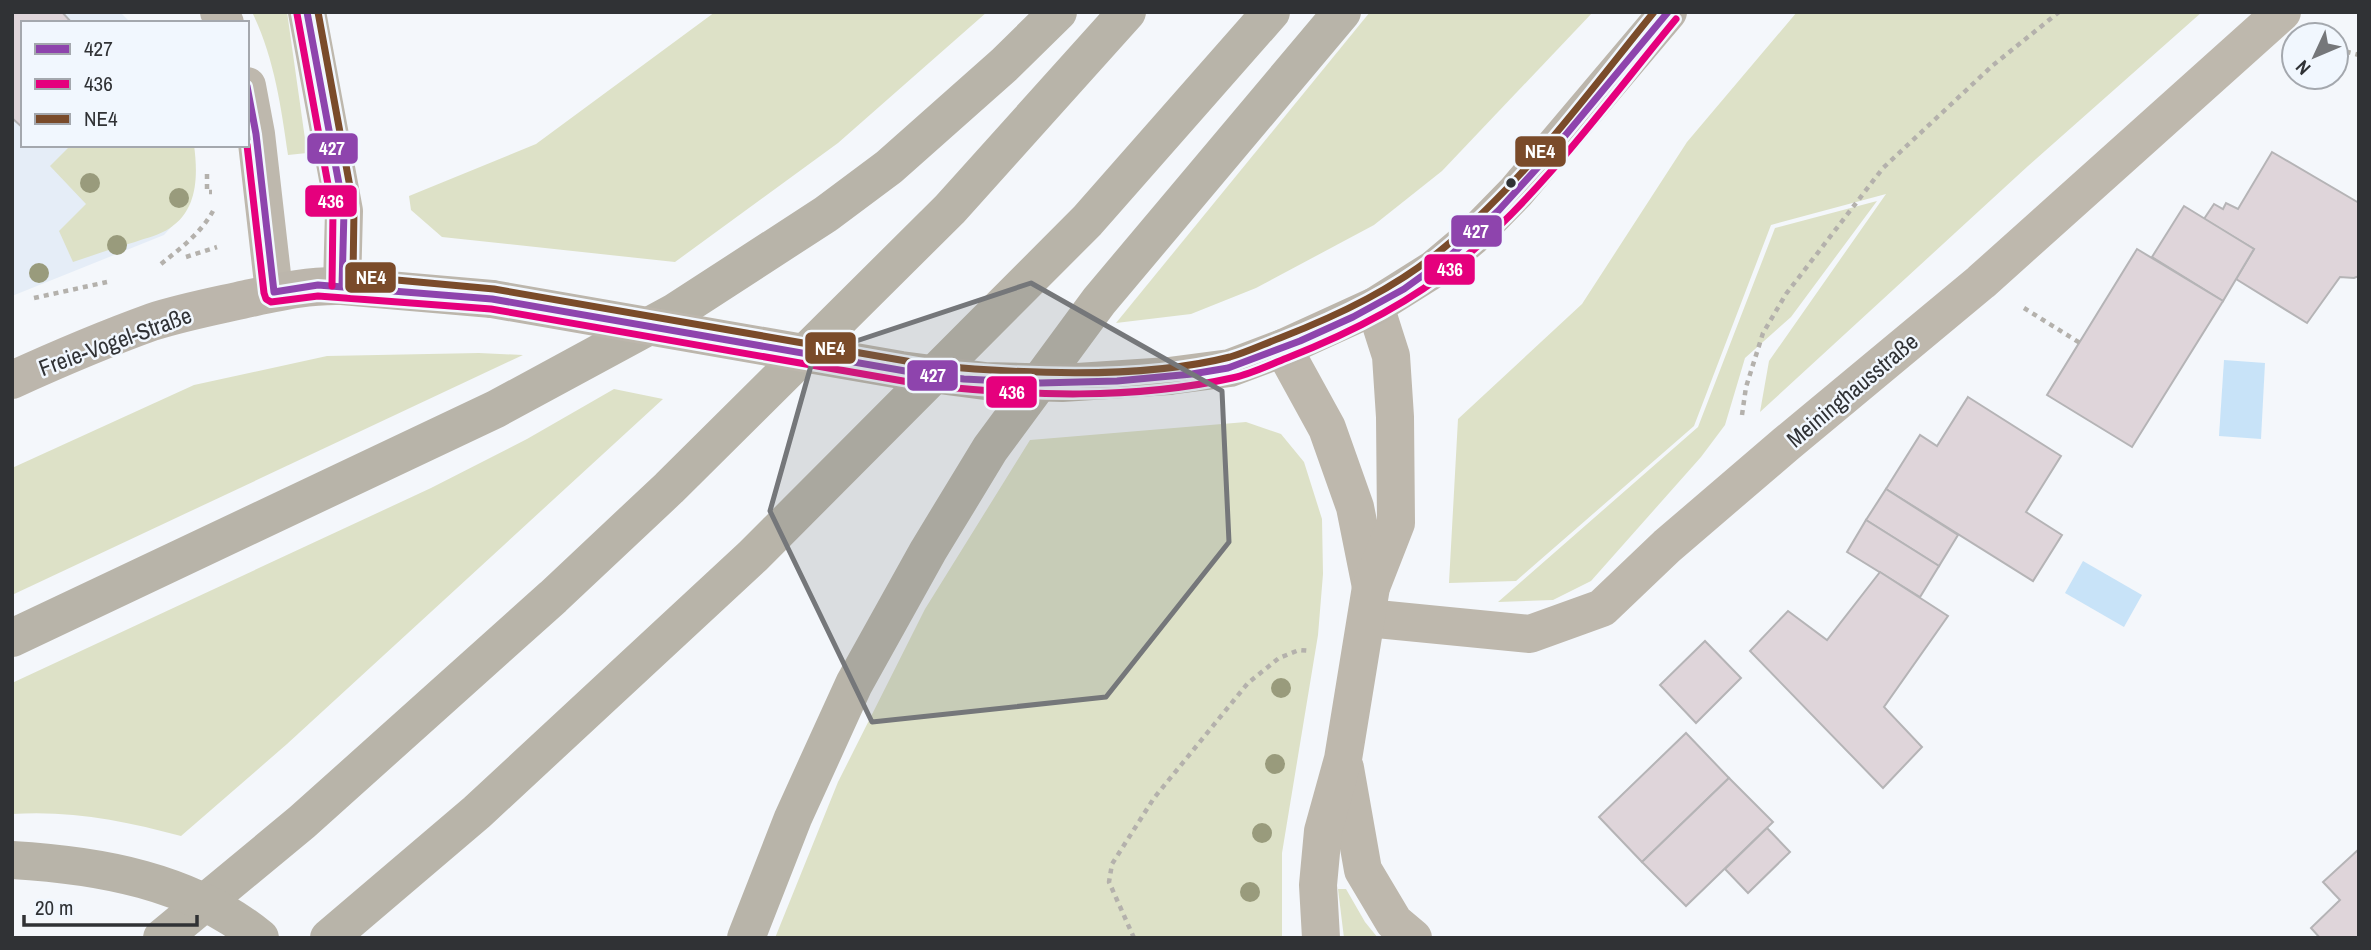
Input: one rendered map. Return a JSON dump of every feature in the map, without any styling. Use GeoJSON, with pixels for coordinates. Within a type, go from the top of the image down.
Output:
{"type":"FeatureCollection","features":[{"type":"Feature","properties":{"kind":"highway"},"geometry":{"type":"LineString","coordinates":[[12,638],[496,409],[675,312],[826,214],[889,167],[1004,65],[1058,12]]}},
{"type":"Feature","properties":{"kind":"highway"},"geometry":{"type":"LineString","coordinates":[[162,938],[302,822],[553,597],[669,488],[950,209],[1126,12]]}},
{"type":"Feature","properties":{"kind":"highway"},"geometry":{"type":"LineString","coordinates":[[329,938],[477,812],[753,556],[1087,221],[1270,12]]}},
{"type":"Feature","properties":{"kind":"highway"},"geometry":{"type":"LineString","coordinates":[[746,938],[793,818],[854,684],[928,551],[990,449],[1100,301],[1342,12]]}},
{"type":"Feature","properties":{"kind":"highway"},"geometry":{"type":"LineString","coordinates":[[12,860],[60,862],[122,872],[169,888],[215,909],[260,938]]}},
{"type":"Feature","properties":{"kind":"street"},"geometry":{"type":"LineString","coordinates":[[307,12],[344,211],[342,286]]}},
{"type":"Feature","properties":{"kind":"street","name":"Freie-Vogel-Straße"},"geometry":{"type":"LineString","coordinates":[[12,380],[76,352],[192,310],[318,285],[492,299],[901,370],[974,380],[1062,383],[1169,376],[1230,368],[1283,348],[1375,306],[1434,269],[1481,228],[1560,141],[1668,12]]}},
{"type":"Feature","properties":{"kind":"street","name":"Meininghausstraße"},"geometry":{"type":"LineString","coordinates":[[1369,603],[1530,634],[1602,608],[1667,546],[1982,282],[2282,12]]}},
{"type":"Feature","properties":{"kind":"street"},"geometry":{"type":"LineString","coordinates":[[248,91],[256,134],[274,292]]}},
{"type":"Feature","properties":{"kind":"street"},"geometry":{"type":"LineString","coordinates":[[1321,938],[1318,885],[1323,831],[1343,759],[1369,603],[1396,523],[1395,417],[1391,356],[1375,306]]}},
{"type":"Feature","properties":{"kind":"street"},"geometry":{"type":"LineString","coordinates":[[1283,348],[1327,428],[1354,507],[1369,603]]}},
{"type":"Feature","properties":{"kind":"street"},"geometry":{"type":"LineString","coordinates":[[1343,759],[1363,870],[1394,922],[1413,938]]}},
{"type":"Feature","properties":{"kind":"path"},"geometry":{"type":"LineString","coordinates":[[1729,493],[1746,387],[1763,333],[1786,294],[1883,169],[1992,66],[2059,12]]}},
{"type":"Feature","properties":{"kind":"path"},"geometry":{"type":"LineString","coordinates":[[160,266],[189,242],[207,222],[219,201]]}},
{"type":"Feature","properties":{"kind":"path"},"geometry":{"type":"LineString","coordinates":[[34,298],[117,279]]}},
{"type":"Feature","properties":{"kind":"path"},"geometry":{"type":"LineString","coordinates":[[1982,282],[2080,343]]}},
{"type":"Feature","properties":{"kind":"path"},"geometry":{"type":"LineString","coordinates":[[1134,938],[1109,882],[1112,864],[1154,798],[1248,683],[1279,658],[1299,650],[1323,652]]}},
{"type":"Feature","properties":{"kind":"highlighted area"},"geometry":{"type":"Polygon","coordinates":[[[1031,283],[1222,391],[1229,542],[1106,697],[872,722],[770,511],[814,355],[1031,283]]]}},
{"type":"Feature","properties":{"kind":"shaded area"},"geometry":{"type":"Polygon","coordinates":[[[12,12],[120,12],[129,21],[21,21],[21,147],[192,147],[182,215],[164,235],[12,296],[12,12]]]}},
{"type":"Feature","properties":{"kind":"green space"},"geometry":{"type":"Polygon","coordinates":[[[252,12],[287,12],[307,153],[288,155],[271,64],[252,12]]]}},
{"type":"Feature","properties":{"kind":"green space"},"geometry":{"type":"Polygon","coordinates":[[[715,12],[987,12],[838,143],[675,262],[442,237],[411,210],[409,196],[536,144],[715,12]]]}},
{"type":"Feature","properties":{"kind":"green space"},"geometry":{"type":"Polygon","coordinates":[[[1370,12],[1593,12],[1442,171],[1374,225],[1256,288],[1191,314],[1116,323],[1370,12]]]}},
{"type":"Feature","properties":{"kind":"green space"},"geometry":{"type":"Polygon","coordinates":[[[1797,12],[2202,12],[2028,166],[1760,412],[1769,361],[1886,194],[1771,225],[1694,426],[1516,581],[1449,583],[1458,419],[1582,304],[1687,142],[1797,12]]]}},
{"type":"Feature","properties":{"kind":"green space"},"geometry":{"type":"Polygon","coordinates":[[[69,147],[194,147],[196,180],[186,212],[170,228],[148,238],[73,262],[59,231],[86,204],[50,166],[69,147]]]}},
{"type":"Feature","properties":{"kind":"green space"},"geometry":{"type":"Polygon","coordinates":[[[1877,201],[1791,317],[1745,358],[1725,425],[1701,457],[1591,581],[1553,600],[1498,602],[1698,427],[1775,228],[1877,201]]]}},
{"type":"Feature","properties":{"kind":"green space"},"geometry":{"type":"Polygon","coordinates":[[[479,353],[523,355],[12,595],[12,468],[194,385],[327,356],[479,353]]]}},
{"type":"Feature","properties":{"kind":"green space"},"geometry":{"type":"Polygon","coordinates":[[[614,389],[663,399],[287,744],[181,836],[98,818],[12,814],[12,683],[431,488],[527,439],[614,389]]]}},
{"type":"Feature","properties":{"kind":"green space"},"geometry":{"type":"Polygon","coordinates":[[[1246,422],[1281,434],[1304,462],[1322,519],[1323,574],[1318,635],[1282,853],[1282,938],[775,938],[838,782],[925,609],[1030,440],[1246,422]]]}},
{"type":"Feature","properties":{"kind":"green space"},"geometry":{"type":"Polygon","coordinates":[[[1338,889],[1346,889],[1365,922],[1378,938],[1344,938],[1338,889]]]}},
{"type":"Feature","properties":{"kind":"water"},"geometry":{"type":"Polygon","coordinates":[[[2224,360],[2265,363],[2261,439],[2219,436],[2224,360]]]}},
{"type":"Feature","properties":{"kind":"water"},"geometry":{"type":"Polygon","coordinates":[[[2083,561],[2142,595],[2124,627],[2065,593],[2083,561]]]}},
{"type":"Feature","properties":{"kind":"building"},"geometry":{"type":"Polygon","coordinates":[[[12,12],[62,12],[70,21],[21,21],[21,126],[12,118],[12,12]]]}},
{"type":"Feature","properties":{"kind":"building"},"geometry":{"type":"Polygon","coordinates":[[[2272,152],[2359,203],[2359,276],[2340,277],[2307,323],[2236,279],[2254,249],[2204,219],[2214,204],[2223,209],[2226,203],[2238,209],[2272,152]]]}},
{"type":"Feature","properties":{"kind":"building"},"geometry":{"type":"Polygon","coordinates":[[[2184,206],[2254,249],[2223,301],[2152,257],[2184,206]]]}},
{"type":"Feature","properties":{"kind":"building"},"geometry":{"type":"Polygon","coordinates":[[[2137,249],[2223,301],[2132,447],[2047,395],[2137,249]]]}},
{"type":"Feature","properties":{"kind":"building"},"geometry":{"type":"Polygon","coordinates":[[[1968,397],[2061,456],[2026,512],[2062,535],[2033,581],[1886,489],[1920,435],[1937,446],[1968,397]]]}},
{"type":"Feature","properties":{"kind":"building"},"geometry":{"type":"Polygon","coordinates":[[[1886,489],[1958,535],[1939,566],[1866,520],[1886,489]]]}},
{"type":"Feature","properties":{"kind":"building"},"geometry":{"type":"Polygon","coordinates":[[[1866,520],[1939,566],[1920,597],[1847,552],[1866,520]]]}},
{"type":"Feature","properties":{"kind":"building"},"geometry":{"type":"Polygon","coordinates":[[[1880,572],[1948,616],[1884,707],[1922,747],[1883,788],[1750,651],[1788,611],[1827,640],[1880,572]]]}},
{"type":"Feature","properties":{"kind":"building"},"geometry":{"type":"Polygon","coordinates":[[[1705,641],[1741,678],[1696,723],[1660,685],[1705,641]]]}},
{"type":"Feature","properties":{"kind":"building"},"geometry":{"type":"Polygon","coordinates":[[[1686,733],[1729,778],[1642,862],[1599,817],[1686,733]]]}},
{"type":"Feature","properties":{"kind":"building"},"geometry":{"type":"Polygon","coordinates":[[[1729,778],[1773,822],[1686,906],[1642,862],[1729,778]]]}},
{"type":"Feature","properties":{"kind":"building"},"geometry":{"type":"Polygon","coordinates":[[[1767,828],[1790,852],[1748,893],[1725,869],[1767,828]]]}},
{"type":"Feature","properties":{"kind":"building"},"geometry":{"type":"Polygon","coordinates":[[[2359,849],[2359,938],[2320,938],[2311,928],[2340,900],[2323,882],[2359,849]]]}},
{"type":"Feature","properties":{"kind":"transit line","name":"427"},"geometry":{"type":"LineString","coordinates":[[307,12],[344,211],[342,286]]}},
{"type":"Feature","properties":{"kind":"transit line","name":"NE4"},"geometry":{"type":"LineString","coordinates":[[318,12],[354,209],[353,276],[494,289],[929,365],[1003,371],[1081,373],[1158,369],[1230,357],[1324,320],[1388,287],[1428,261],[1503,192],[1556,134],[1654,12]]}},
{"type":"Feature","properties":{"kind":"transit line","name":"427"},"geometry":{"type":"LineString","coordinates":[[248,91],[256,134],[274,292],[318,285],[492,299],[928,375],[1040,383],[1117,381],[1228,368],[1300,341],[1353,317],[1404,289],[1451,255],[1499,210],[1549,155],[1668,12]]}},
{"type":"Feature","properties":{"kind":"transit line","name":"436"},"geometry":{"type":"LineString","coordinates":[[297,14],[333,212],[332,286]]}},
{"type":"Feature","properties":{"kind":"transit line","name":"436"},"geometry":{"type":"LineString","coordinates":[[247,147],[264,293],[266,299],[271,302],[318,296],[491,309],[926,385],[1002,392],[1080,394],[1157,390],[1232,378],[1260,369],[1354,328],[1398,305],[1439,278],[1488,237],[1545,178],[1676,19]]}}]}
